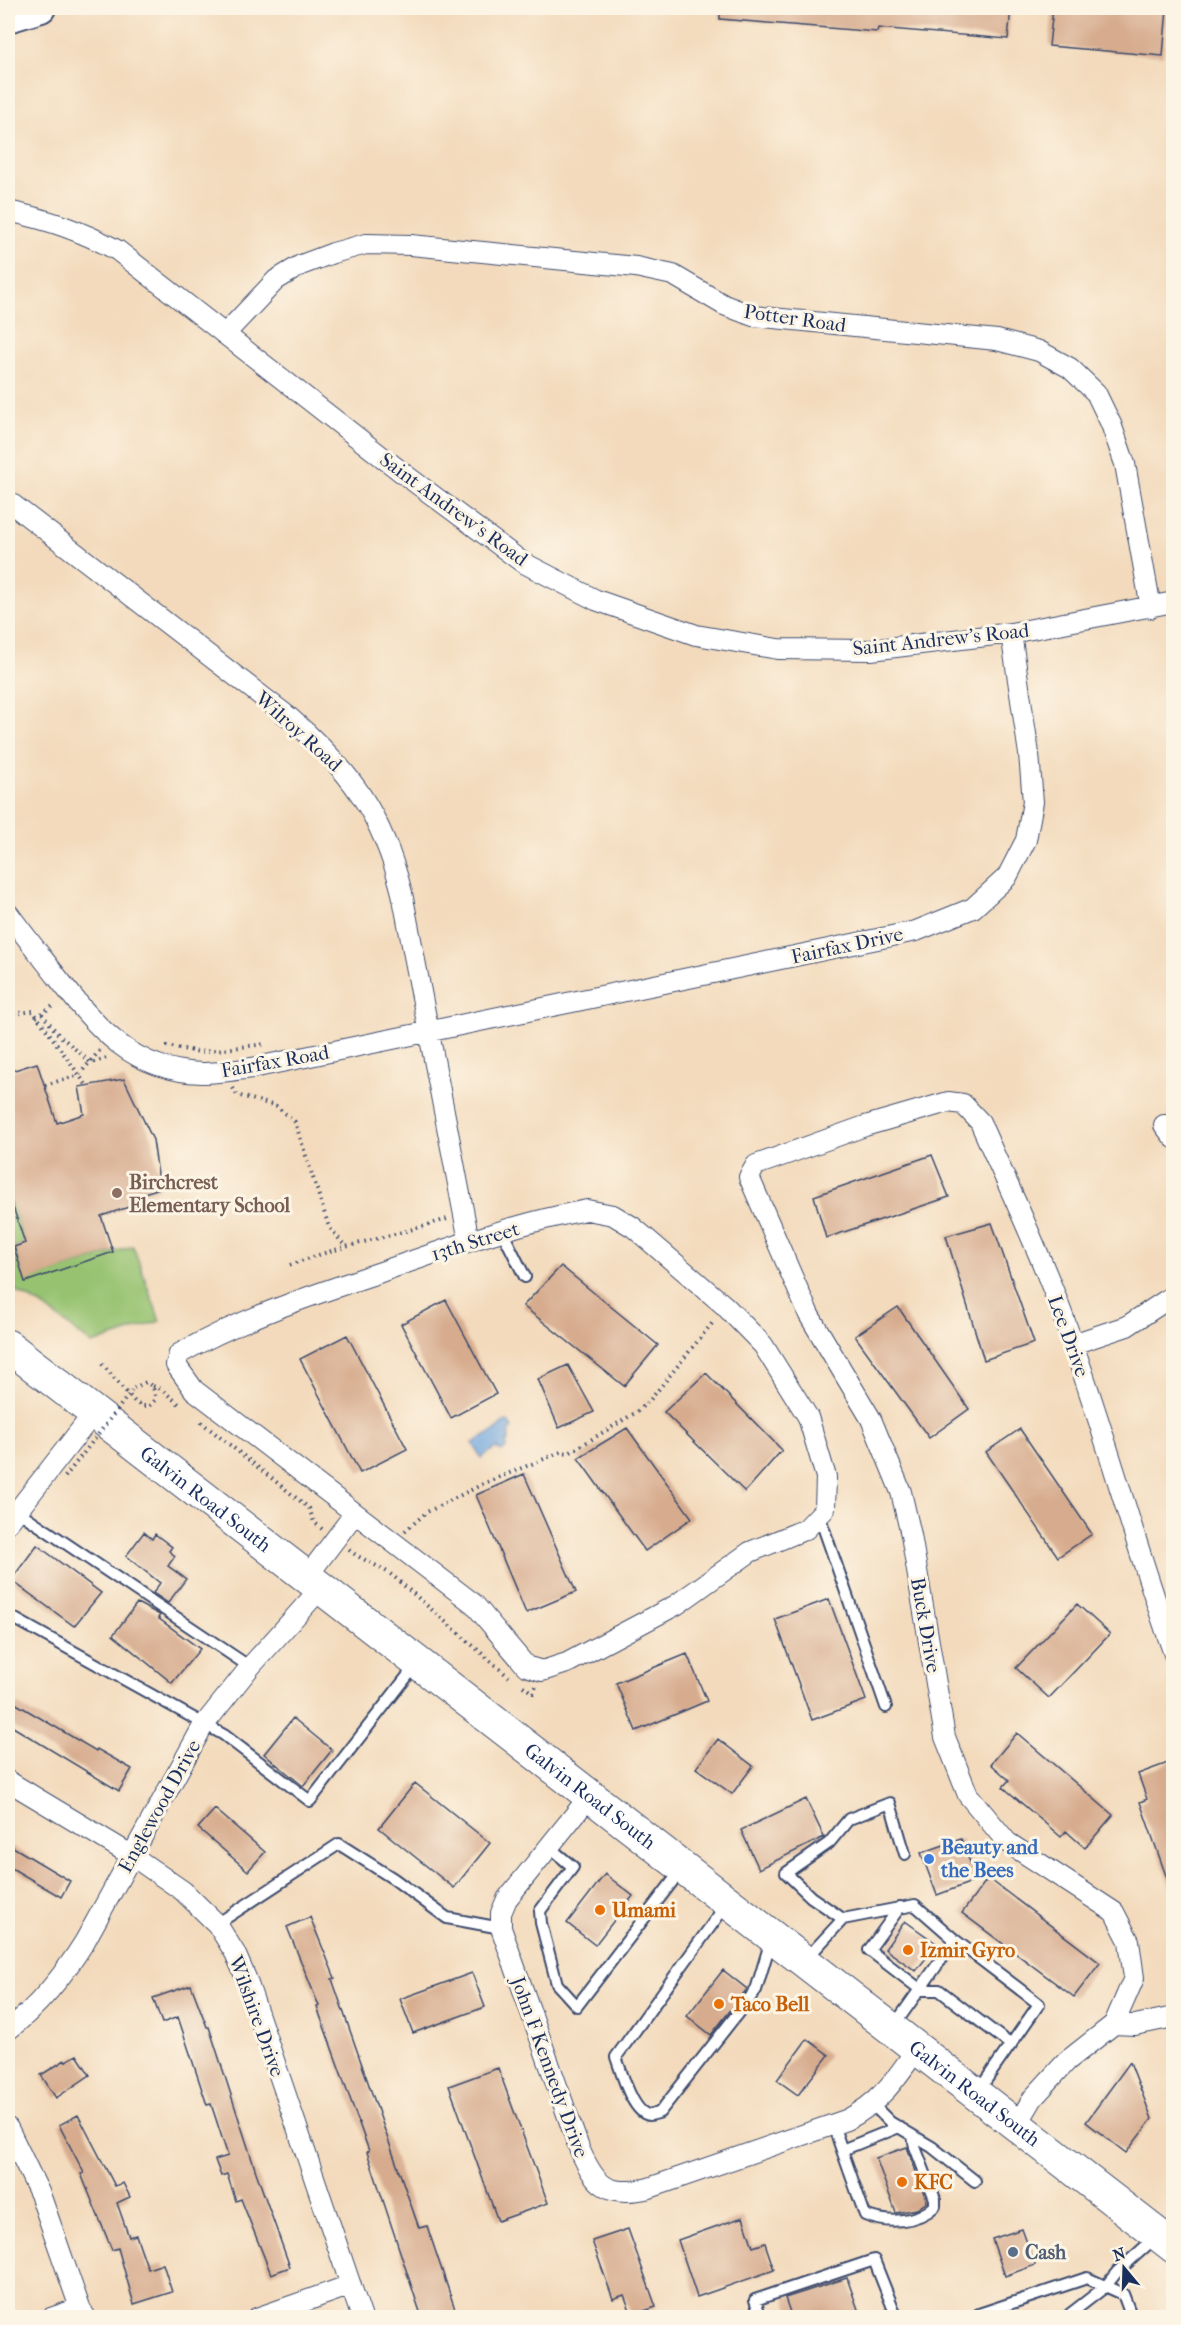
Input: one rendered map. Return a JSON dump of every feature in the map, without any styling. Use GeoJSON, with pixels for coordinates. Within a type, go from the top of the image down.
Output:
{"type":"FeatureCollection","features":[{"type":"Feature","properties":{"kind":"main road"},"geometry":{"type":"LineString","coordinates":[[8,18],[41,8]]}},
{"type":"Feature","properties":{"kind":"main road","name":"Galvin Road South"},"geometry":{"type":"LineString","coordinates":[[8,1346],[93,1414],[418,1662],[589,1797],[1166,2241]]}},
{"type":"Feature","properties":{"kind":"street","name":"Saint Andrew's Road"},"geometry":{"type":"LineString","coordinates":[[8,211],[74,229],[109,246],[404,474],[522,562],[596,600],[696,635],[778,649],[871,650],[1011,633],[1173,603]]}},
{"type":"Feature","properties":{"kind":"street","name":"Potter Road"},"geometry":{"type":"LineString","coordinates":[[225,334],[276,280],[301,265],[366,244],[411,245],[636,267],[673,275],[724,305],[753,316],[997,340],[1039,351],[1070,368],[1096,393],[1112,424],[1125,464],[1151,608]]}},
{"type":"Feature","properties":{"kind":"street","name":"Wilroy Road"},"geometry":{"type":"LineString","coordinates":[[8,501],[290,718],[345,772],[378,823],[395,866],[402,893],[469,1241]]}},
{"type":"Feature","properties":{"kind":"street","name":"Fairfax Drive"},"geometry":{"type":"LineString","coordinates":[[428,1032],[916,931],[973,908],[1007,877],[1026,840],[1033,802],[1029,754],[1011,633]]}},
{"type":"Feature","properties":{"kind":"street","name":"Fairfax Road"},"geometry":{"type":"LineString","coordinates":[[8,913],[76,1002],[110,1038],[126,1049],[157,1064],[202,1073],[252,1068],[428,1032]]}},
{"type":"Feature","properties":{"kind":"street","name":"Lee Drive"},"geometry":{"type":"LineString","coordinates":[[749,1177],[756,1165],[888,1119],[948,1101],[963,1104],[980,1122],[1061,1309],[1173,1654]]}},
{"type":"Feature","properties":{"kind":"street","name":"Buck Drive"},"geometry":{"type":"LineString","coordinates":[[749,1177],[809,1315],[871,1419],[901,1492],[911,1535],[945,1737],[968,1795],[1007,1842],[1114,1912],[1129,1941],[1134,1978],[1114,2024]]}},
{"type":"Feature","properties":{"kind":"street","name":"13th Street"},"geometry":{"type":"LineString","coordinates":[[355,1513],[194,1390],[176,1365],[180,1354],[216,1333],[302,1300],[469,1241],[587,1210],[613,1215],[646,1238],[725,1306],[763,1345],[808,1417],[826,1477],[825,1509],[819,1515]]}},
{"type":"Feature","properties":{"kind":"street"},"geometry":{"type":"LineString","coordinates":[[1073,1344],[1127,1326],[1173,1294]]}},
{"type":"Feature","properties":{"kind":"street"},"geometry":{"type":"LineString","coordinates":[[12,1517],[93,1414]]}},
{"type":"Feature","properties":{"kind":"street"},"geometry":{"type":"LineString","coordinates":[[355,1513],[474,1604],[526,1666],[542,1671],[567,1663],[676,1605],[750,1552],[806,1529],[819,1515]]}},
{"type":"Feature","properties":{"kind":"street","name":"Englewood Drive"},"geometry":{"type":"LineString","coordinates":[[8,2030],[25,2016],[65,1973],[85,1941],[203,1726],[314,1583],[355,1513]]}},
{"type":"Feature","properties":{"kind":"street","name":"Wilshire Drive"},"geometry":{"type":"LineString","coordinates":[[8,1781],[131,1855],[183,1891],[218,1924],[246,1978],[362,2318]]}},
{"type":"Feature","properties":{"kind":"street"},"geometry":{"type":"LineString","coordinates":[[501,1928],[501,1913],[507,1899],[589,1797]]}},
{"type":"Feature","properties":{"kind":"street","name":"John F Kennedy Drive"},"geometry":{"type":"LineString","coordinates":[[501,1928],[579,2148],[586,2164],[602,2185],[613,2190],[629,2193],[649,2188],[833,2125],[861,2113],[892,2085],[916,2050]]}},
{"type":"Feature","properties":{"kind":"street"},"geometry":{"type":"LineString","coordinates":[[1016,2127],[1033,2098],[1067,2061],[1114,2024],[1135,2025],[1173,2017]]}},
{"type":"Feature","properties":{"kind":"street"},"geometry":{"type":"LineString","coordinates":[[8,2128],[40,2194],[83,2313],[51,2318]]}},
{"type":"Feature","properties":{"kind":"street"},"geometry":{"type":"LineString","coordinates":[[257,2318],[351,2285]]}},
{"type":"Feature","properties":{"kind":"lane"},"geometry":{"type":"LineString","coordinates":[[502,1231],[525,1277]]}},
{"type":"Feature","properties":{"kind":"lane"},"geometry":{"type":"LineString","coordinates":[[819,1515],[886,1707]]}},
{"type":"Feature","properties":{"kind":"lane"},"geometry":{"type":"LineString","coordinates":[[12,1517],[250,1667]]}},
{"type":"Feature","properties":{"kind":"lane"},"geometry":{"type":"LineString","coordinates":[[8,1615],[138,1686],[203,1726],[224,1735],[310,1801],[418,1662]]}},
{"type":"Feature","properties":{"kind":"lane"},"geometry":{"type":"LineString","coordinates":[[843,1919],[811,1897],[786,1873],[829,1843],[849,1819],[890,1803],[905,1854]]}},
{"type":"Feature","properties":{"kind":"lane"},"geometry":{"type":"LineString","coordinates":[[218,1924],[339,1844],[394,1879],[447,1917],[501,1928]]}},
{"type":"Feature","properties":{"kind":"lane"},"geometry":{"type":"LineString","coordinates":[[549,1847],[573,1867],[540,1911],[541,1923],[557,1984],[577,2006],[682,1868]]}},
{"type":"Feature","properties":{"kind":"lane"},"geometry":{"type":"LineString","coordinates":[[728,1903],[616,2057],[635,2105],[642,2112],[650,2115],[660,2112],[756,1990],[772,1937]]}},
{"type":"Feature","properties":{"kind":"lane"},"geometry":{"type":"LineString","coordinates":[[804,1962],[822,1939],[843,1919],[915,1905],[955,1940],[1039,2004],[976,2096]]}},
{"type":"Feature","properties":{"kind":"lane"},"geometry":{"type":"LineString","coordinates":[[900,1907],[869,1950],[921,1990],[939,1990],[1011,2045]]}},
{"type":"Feature","properties":{"kind":"lane"},"geometry":{"type":"LineString","coordinates":[[891,2030],[955,1940]]}},
{"type":"Feature","properties":{"kind":"lane"},"geometry":{"type":"LineString","coordinates":[[872,2104],[890,2122],[932,2147],[975,2181]]}},
{"type":"Feature","properties":{"kind":"lane"},"geometry":{"type":"LineString","coordinates":[[833,2125],[865,2215],[893,2222],[930,2211],[935,2206],[935,2199],[913,2136]]}},
{"type":"Feature","properties":{"kind":"lane"},"geometry":{"type":"LineString","coordinates":[[842,2150],[899,2127]]}},
{"type":"Feature","properties":{"kind":"lane"},"geometry":{"type":"LineString","coordinates":[[1058,2318],[1070,2316],[1105,2287],[1117,2272],[1166,2241]]}},
{"type":"Feature","properties":{"kind":"lane"},"geometry":{"type":"LineString","coordinates":[[761,2318],[755,2300],[874,2260],[897,2318]]}},
{"type":"Feature","properties":{"kind":"lane"},"geometry":{"type":"LineString","coordinates":[[979,2314],[1087,2278],[1123,2294],[1131,2318]]}},
{"type":"Feature","properties":{"kind":"path"},"geometry":{"type":"LineString","coordinates":[[8,1012],[12,1014],[33,1011],[87,1086]]}},
{"type":"Feature","properties":{"kind":"path"},"geometry":{"type":"LineString","coordinates":[[45,1085],[79,1075],[110,1038]]}},
{"type":"Feature","properties":{"kind":"path"},"geometry":{"type":"LineString","coordinates":[[160,1045],[199,1052],[275,1042]]}},
{"type":"Feature","properties":{"kind":"path"},"geometry":{"type":"LineString","coordinates":[[242,1082],[231,1084],[237,1095],[276,1106],[295,1122],[329,1227],[346,1247]]}},
{"type":"Feature","properties":{"kind":"path"},"geometry":{"type":"LineString","coordinates":[[290,1266],[314,1256],[407,1232],[464,1213]]}},
{"type":"Feature","properties":{"kind":"path"},"geometry":{"type":"LineString","coordinates":[[394,1541],[427,1512],[485,1483],[561,1452],[569,1453],[635,1413],[650,1400],[725,1306]]}},
{"type":"Feature","properties":{"kind":"path"},"geometry":{"type":"LineString","coordinates":[[65,1477],[134,1388],[147,1382],[153,1386],[155,1400],[149,1406],[141,1406],[121,1389],[102,1364]]}},
{"type":"Feature","properties":{"kind":"green space"},"geometry":{"type":"Polygon","coordinates":[[[8,1192],[25,1243],[14,1247],[25,1281],[133,1246],[160,1321],[92,1344],[42,1305],[8,1287],[8,1192]]]}},
{"type":"Feature","properties":{"kind":"water"},"geometry":{"type":"Polygon","coordinates":[[[507,1421],[512,1427],[506,1449],[501,1451],[496,1448],[481,1458],[473,1443],[498,1429],[502,1423],[507,1421]]]}},
{"type":"Feature","properties":{"kind":"building"},"geometry":{"type":"Polygon","coordinates":[[[720,8],[1011,8],[1008,39],[878,28],[877,32],[720,19],[720,8]]]}},
{"type":"Feature","properties":{"kind":"building"},"geometry":{"type":"Polygon","coordinates":[[[1053,8],[1167,8],[1163,56],[1049,46],[1053,8]]]}},
{"type":"Feature","properties":{"kind":"building"},"geometry":{"type":"Polygon","coordinates":[[[37,1063],[57,1123],[84,1114],[79,1087],[124,1079],[153,1140],[160,1188],[144,1193],[145,1202],[101,1216],[113,1252],[25,1282],[14,1247],[25,1243],[8,1192],[8,1072],[37,1063]]]}},
{"type":"Feature","properties":{"kind":"building"},"geometry":{"type":"Polygon","coordinates":[[[932,1155],[949,1197],[826,1238],[814,1196],[932,1155]]]}},
{"type":"Feature","properties":{"kind":"building"},"geometry":{"type":"Polygon","coordinates":[[[992,1223],[1034,1343],[984,1360],[946,1236],[992,1223]]]}},
{"type":"Feature","properties":{"kind":"building"},"geometry":{"type":"Polygon","coordinates":[[[561,1266],[658,1345],[624,1386],[523,1306],[561,1266]]]}},
{"type":"Feature","properties":{"kind":"building"},"geometry":{"type":"Polygon","coordinates":[[[446,1300],[496,1394],[451,1418],[401,1324],[446,1300]]]}},
{"type":"Feature","properties":{"kind":"building"},"geometry":{"type":"Polygon","coordinates":[[[898,1307],[969,1409],[929,1438],[855,1336],[898,1307]]]}},
{"type":"Feature","properties":{"kind":"building"},"geometry":{"type":"Polygon","coordinates":[[[347,1335],[407,1449],[360,1473],[300,1359],[347,1335]]]}},
{"type":"Feature","properties":{"kind":"building"},"geometry":{"type":"Polygon","coordinates":[[[568,1365],[594,1412],[559,1428],[538,1379],[568,1365]]]}},
{"type":"Feature","properties":{"kind":"building"},"geometry":{"type":"Polygon","coordinates":[[[706,1373],[782,1450],[745,1492],[664,1412],[706,1373]]]}},
{"type":"Feature","properties":{"kind":"building"},"geometry":{"type":"Polygon","coordinates":[[[627,1428],[692,1518],[645,1551],[578,1458],[627,1428]]]}},
{"type":"Feature","properties":{"kind":"building"},"geometry":{"type":"Polygon","coordinates":[[[1020,1429],[1092,1534],[1058,1557],[986,1452],[1020,1429]]]}},
{"type":"Feature","properties":{"kind":"building"},"geometry":{"type":"Polygon","coordinates":[[[524,1474],[576,1592],[526,1613],[476,1495],[524,1474]]]}},
{"type":"Feature","properties":{"kind":"building"},"geometry":{"type":"Polygon","coordinates":[[[144,1532],[152,1539],[155,1534],[172,1547],[169,1551],[175,1556],[168,1566],[186,1579],[168,1603],[153,1593],[160,1583],[126,1556],[144,1532]]]}},
{"type":"Feature","properties":{"kind":"building"},"geometry":{"type":"Polygon","coordinates":[[[37,1545],[101,1593],[74,1626],[11,1580],[37,1545]]]}},
{"type":"Feature","properties":{"kind":"building"},"geometry":{"type":"Polygon","coordinates":[[[829,1599],[866,1700],[812,1720],[775,1619],[829,1599]]]}},
{"type":"Feature","properties":{"kind":"building"},"geometry":{"type":"Polygon","coordinates":[[[137,1603],[160,1615],[158,1618],[200,1649],[172,1683],[113,1635],[137,1603]]]}},
{"type":"Feature","properties":{"kind":"building"},"geometry":{"type":"Polygon","coordinates":[[[1077,1604],[1110,1634],[1049,1698],[1016,1668],[1077,1604]]]}},
{"type":"Feature","properties":{"kind":"building"},"geometry":{"type":"Polygon","coordinates":[[[687,1654],[707,1701],[636,1731],[616,1683],[687,1654]]]}},
{"type":"Feature","properties":{"kind":"building"},"geometry":{"type":"Polygon","coordinates":[[[8,1699],[96,1751],[97,1749],[132,1769],[119,1791],[8,1724],[8,1699]]]}},
{"type":"Feature","properties":{"kind":"building"},"geometry":{"type":"Polygon","coordinates":[[[293,1718],[332,1750],[303,1786],[264,1754],[293,1718]]]}},
{"type":"Feature","properties":{"kind":"building"},"geometry":{"type":"Polygon","coordinates":[[[1017,1733],[1113,1815],[1085,1848],[1066,1831],[1061,1837],[1003,1787],[1009,1780],[991,1764],[1017,1733]]]}},
{"type":"Feature","properties":{"kind":"building"},"geometry":{"type":"Polygon","coordinates":[[[718,1739],[753,1766],[732,1794],[696,1768],[718,1739]]]}},
{"type":"Feature","properties":{"kind":"building"},"geometry":{"type":"Polygon","coordinates":[[[1173,1761],[1173,1890],[1171,1890],[1140,1802],[1147,1799],[1138,1774],[1173,1761]]]}},
{"type":"Feature","properties":{"kind":"building"},"geometry":{"type":"Polygon","coordinates":[[[415,1783],[490,1843],[454,1888],[379,1828],[415,1783]]]}},
{"type":"Feature","properties":{"kind":"building"},"geometry":{"type":"Polygon","coordinates":[[[806,1799],[824,1837],[759,1869],[741,1830],[806,1799]]]}},
{"type":"Feature","properties":{"kind":"building"},"geometry":{"type":"Polygon","coordinates":[[[215,1809],[265,1852],[248,1871],[198,1828],[215,1809]]]}},
{"type":"Feature","properties":{"kind":"building"},"geometry":{"type":"Polygon","coordinates":[[[961,1839],[977,1880],[937,1895],[921,1853],[961,1839]]]}},
{"type":"Feature","properties":{"kind":"building"},"geometry":{"type":"Polygon","coordinates":[[[8,1844],[70,1881],[61,1897],[8,1866],[8,1844]]]}},
{"type":"Feature","properties":{"kind":"building","name":"Umami"},"geometry":{"type":"Polygon","coordinates":[[[605,1874],[633,1896],[595,1945],[567,1923],[605,1874]]]}},
{"type":"Feature","properties":{"kind":"building"},"geometry":{"type":"Polygon","coordinates":[[[988,1878],[1100,1963],[1074,1997],[962,1913],[988,1878]]]}},
{"type":"Feature","properties":{"kind":"building"},"geometry":{"type":"Polygon","coordinates":[[[310,1917],[335,1978],[332,1979],[419,2228],[427,2226],[458,2318],[422,2318],[367,2152],[369,2151],[317,2007],[319,2006],[287,1927],[310,1917]]]}},
{"type":"Feature","properties":{"kind":"building"},"geometry":{"type":"Polygon","coordinates":[[[905,1921],[937,1944],[916,1971],[885,1949],[905,1921]]]}},
{"type":"Feature","properties":{"kind":"building","name":"Taco Bell"},"geometry":{"type":"Polygon","coordinates":[[[723,1970],[747,1989],[711,2035],[687,2016],[723,1970]]]}},
{"type":"Feature","properties":{"kind":"building"},"geometry":{"type":"Polygon","coordinates":[[[472,1973],[485,2007],[413,2033],[400,1999],[472,1973]]]}},
{"type":"Feature","properties":{"kind":"building"},"geometry":{"type":"Polygon","coordinates":[[[191,1985],[207,2027],[209,2027],[256,2172],[290,2267],[271,2274],[241,2199],[236,2201],[227,2174],[221,2176],[215,2160],[228,2156],[211,2104],[207,2105],[178,2017],[162,2023],[153,1998],[191,1985]]]}},
{"type":"Feature","properties":{"kind":"building"},"geometry":{"type":"Polygon","coordinates":[[[807,2039],[829,2055],[798,2095],[777,2080],[807,2039]]]}},
{"type":"Feature","properties":{"kind":"building"},"geometry":{"type":"Polygon","coordinates":[[[77,2055],[90,2075],[56,2098],[41,2075],[77,2055]]]}},
{"type":"Feature","properties":{"kind":"building"},"geometry":{"type":"Polygon","coordinates":[[[1130,2062],[1152,2119],[1126,2153],[1086,2122],[1130,2062]]]}},
{"type":"Feature","properties":{"kind":"building"},"geometry":{"type":"Polygon","coordinates":[[[498,2068],[548,2203],[498,2221],[449,2086],[498,2068]]]}},
{"type":"Feature","properties":{"kind":"building"},"geometry":{"type":"Polygon","coordinates":[[[78,2115],[115,2186],[123,2183],[130,2197],[117,2203],[129,2237],[136,2235],[148,2269],[163,2264],[172,2292],[134,2304],[118,2248],[112,2250],[81,2174],[84,2173],[59,2125],[78,2115]]]}},
{"type":"Feature","properties":{"kind":"building","name":"KFC"},"geometry":{"type":"Polygon","coordinates":[[[907,2147],[927,2202],[917,2209],[896,2213],[876,2158],[907,2147]]]}},
{"type":"Feature","properties":{"kind":"building"},"geometry":{"type":"Polygon","coordinates":[[[743,2217],[753,2247],[765,2243],[774,2270],[697,2297],[678,2240],[743,2217]]]}},
{"type":"Feature","properties":{"kind":"building"},"geometry":{"type":"Polygon","coordinates":[[[628,2229],[656,2307],[632,2315],[624,2295],[613,2299],[592,2241],[628,2229]]]}},
{"type":"Feature","properties":{"kind":"building","name":"Cash"},"geometry":{"type":"Polygon","coordinates":[[[1022,2229],[1035,2265],[1005,2276],[992,2239],[1022,2229]]]}},
{"type":"Feature","properties":{"kind":"building"},"geometry":{"type":"Polygon","coordinates":[[[847,2278],[861,2318],[792,2318],[785,2298],[847,2278]]]}},
{"type":"Feature","properties":{"kind":"place","name":"Birchcrest Elementary School"},"geometry":{"type":"Point","coordinates":[117,1193]}},
{"type":"Feature","properties":{"kind":"place","name":"Beauty and the Bees"},"geometry":{"type":"Point","coordinates":[929,1859]}},
{"type":"Feature","properties":{"kind":"place","name":"Umami"},"geometry":{"type":"Point","coordinates":[600,1910]}},
{"type":"Feature","properties":{"kind":"place","name":"Izmir Gyro"},"geometry":{"type":"Point","coordinates":[908,1950]}},
{"type":"Feature","properties":{"kind":"place","name":"Taco Bell"},"geometry":{"type":"Point","coordinates":[719,2004]}},
{"type":"Feature","properties":{"kind":"place","name":"KFC"},"geometry":{"type":"Point","coordinates":[902,2182]}},
{"type":"Feature","properties":{"kind":"place","name":"Cash"},"geometry":{"type":"Point","coordinates":[1013,2252]}}]}
